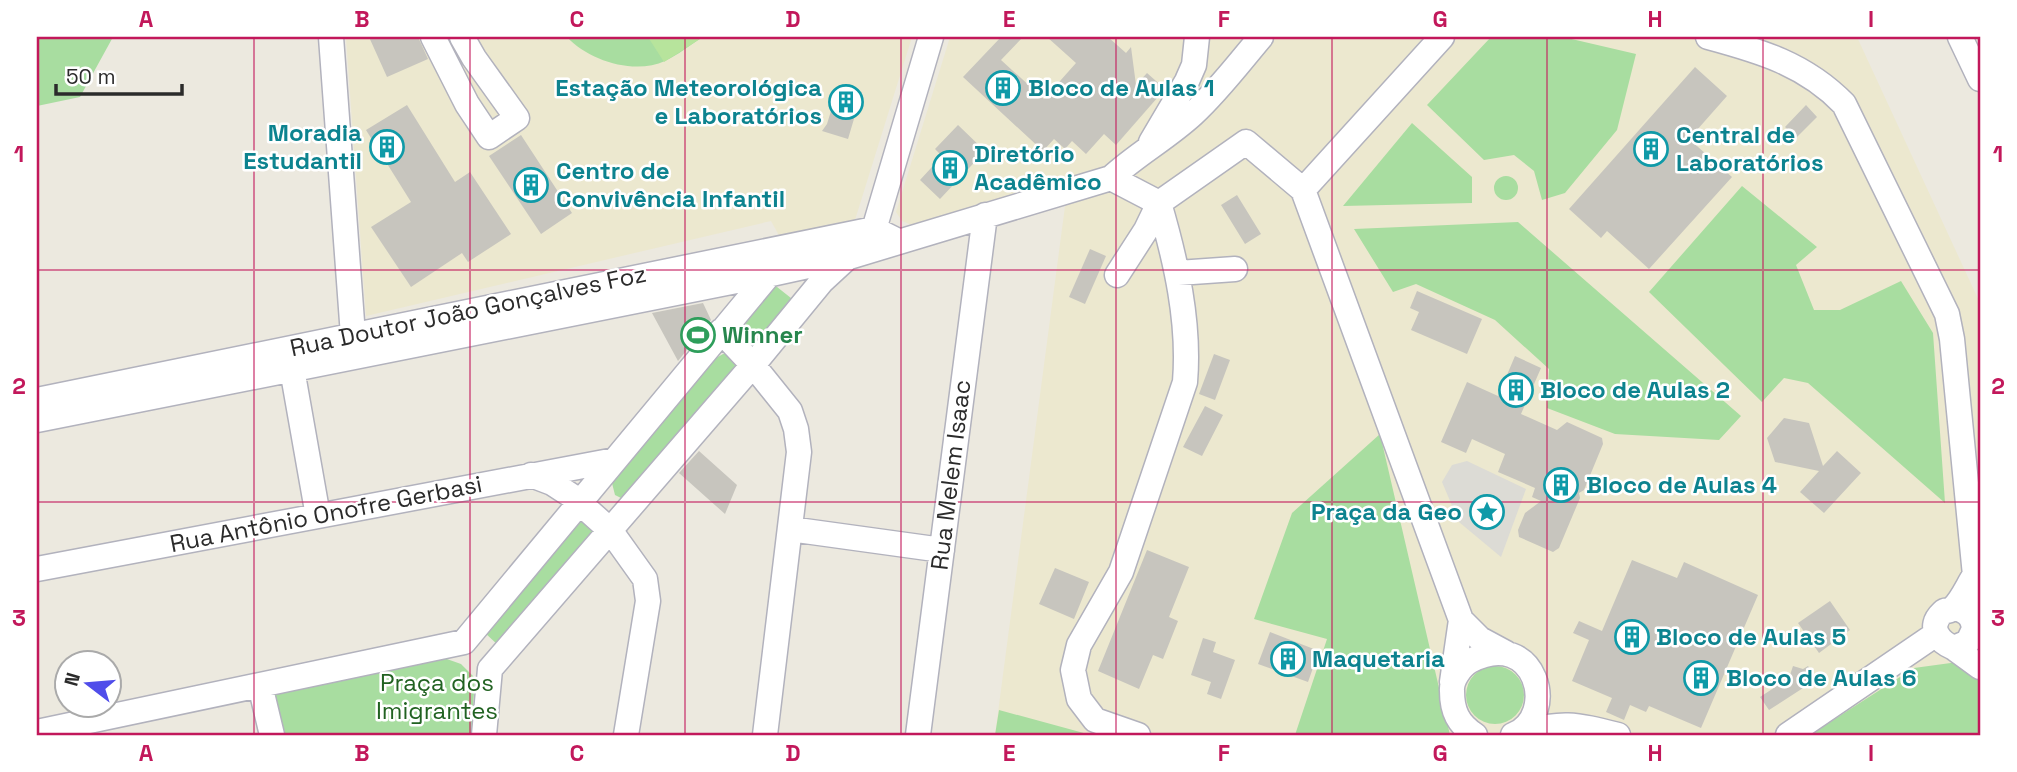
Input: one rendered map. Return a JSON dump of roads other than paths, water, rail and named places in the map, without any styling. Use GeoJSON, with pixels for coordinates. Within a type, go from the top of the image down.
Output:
{"type":"FeatureCollection","features":[{"type":"Feature","properties":{"kind":"street"},"geometry":{"type":"LineString","coordinates":[[331,37],[353,346]]}},
{"type":"Feature","properties":{"kind":"street"},"geometry":{"type":"LineString","coordinates":[[433,37],[467,104],[489,137],[517,118],[462,37]]}},
{"type":"Feature","properties":{"kind":"street"},"geometry":{"type":"LineString","coordinates":[[484,735],[490,669],[753,365],[822,281],[864,245],[932,37]]}},
{"type":"Feature","properties":{"kind":"street"},"geometry":{"type":"LineString","coordinates":[[1145,151],[1187,81],[1194,65],[1197,37]]}},
{"type":"Feature","properties":{"kind":"street"},"geometry":{"type":"LineString","coordinates":[[1138,735],[1095,720],[1079,699],[1073,670],[1079,645],[1121,572],[1185,382],[1188,351],[1178,273],[1159,203],[1111,178],[1129,161],[1160,142],[1194,113],[1261,37]]}},
{"type":"Feature","properties":{"kind":"street"},"geometry":{"type":"LineString","coordinates":[[1303,190],[1442,37]]}},
{"type":"Feature","properties":{"kind":"street"},"geometry":{"type":"LineString","coordinates":[[1708,37],[1744,47],[1798,68],[1826,85],[1844,104],[1947,314],[1952,339],[1977,596],[1974,626],[1968,642],[1945,641],[1788,735]]}},
{"type":"Feature","properties":{"kind":"street"},"geometry":{"type":"LineString","coordinates":[[1960,37],[1980,79]]}},
{"type":"Feature","properties":{"kind":"street"},"geometry":{"type":"LineString","coordinates":[[1117,275],[1146,230],[1159,203],[1246,142],[1303,190],[1461,620],[1480,639],[1521,660],[1552,702],[1575,724]]}},
{"type":"Feature","properties":{"kind":"street","name":"Rua Doutor João Gonçalves Foz"},"geometry":{"type":"LineString","coordinates":[[37,400],[767,275],[864,245],[898,241],[1111,178]]}},
{"type":"Feature","properties":{"kind":"street","name":"Rua Melem Isaac"},"geometry":{"type":"LineString","coordinates":[[918,735],[985,215]]}},
{"type":"Feature","properties":{"kind":"street"},"geometry":{"type":"LineString","coordinates":[[37,732],[93,728],[260,685],[464,642],[767,275],[808,241]]}},
{"type":"Feature","properties":{"kind":"street","name":"Rua Doutor João Gonçalves Foz"},"geometry":{"type":"LineString","coordinates":[[37,420],[292,369],[353,346],[808,241],[864,245]]}},
{"type":"Feature","properties":{"kind":"street"},"geometry":{"type":"LineString","coordinates":[[1178,273],[1235,269]]}},
{"type":"Feature","properties":{"kind":"street"},"geometry":{"type":"LineString","coordinates":[[721,331],[790,411],[799,452],[765,735]]}},
{"type":"Feature","properties":{"kind":"street"},"geometry":{"type":"LineString","coordinates":[[292,369],[318,516]]}},
{"type":"Feature","properties":{"kind":"street","name":"Rua Antônio Onofre Gerbasi"},"geometry":{"type":"LineString","coordinates":[[37,569],[615,460]]}},
{"type":"Feature","properties":{"kind":"street"},"geometry":{"type":"LineString","coordinates":[[531,475],[552,483],[579,502],[610,530],[645,579],[648,601],[626,735]]}},
{"type":"Feature","properties":{"kind":"street"},"geometry":{"type":"LineString","coordinates":[[790,529],[942,550]]}},
{"type":"Feature","properties":{"kind":"street"},"geometry":{"type":"LineString","coordinates":[[1953,608],[1974,576]]}},
{"type":"Feature","properties":{"kind":"street"},"geometry":{"type":"LineString","coordinates":[[1980,654],[1970,615],[1953,608],[1942,612],[1936,622],[1945,641],[1980,667]]}},
{"type":"Feature","properties":{"kind":"street"},"geometry":{"type":"LineString","coordinates":[[1461,620],[1452,685],[1452,709],[1467,733]]}},
{"type":"Feature","properties":{"kind":"street"},"geometry":{"type":"LineString","coordinates":[[464,642],[490,669]]}},
{"type":"Feature","properties":{"kind":"street"},"geometry":{"type":"LineString","coordinates":[[1452,685],[1464,664],[1486,652],[1506,653]]}},
{"type":"Feature","properties":{"kind":"street"},"geometry":{"type":"LineString","coordinates":[[1515,735],[1533,717],[1539,697],[1533,674]]}},
{"type":"Feature","properties":{"kind":"street"},"geometry":{"type":"LineString","coordinates":[[260,685],[272,735]]}},
{"type":"Feature","properties":{"kind":"street"},"geometry":{"type":"LineString","coordinates":[[1515,735],[1547,726],[1575,724],[1618,735]]}},
{"type":"Feature","properties":{"kind":"place","name":"Bloco de Aulas 1"},"geometry":{"type":"Point","coordinates":[1003,88]}},
{"type":"Feature","properties":{"kind":"place","name":"Estação Meteorológica e Laboratórios"},"geometry":{"type":"Point","coordinates":[846,102]}},
{"type":"Feature","properties":{"kind":"place","name":"Moradia Estudantil"},"geometry":{"type":"Point","coordinates":[387,147]}},
{"type":"Feature","properties":{"kind":"place","name":"Central de Laboratórios"},"geometry":{"type":"Point","coordinates":[1651,149]}},
{"type":"Feature","properties":{"kind":"place","name":"Diretório Acadêmico"},"geometry":{"type":"Point","coordinates":[950,168]}},
{"type":"Feature","properties":{"kind":"place","name":"Centro de Convivência Infantil"},"geometry":{"type":"Point","coordinates":[531,185]}},
{"type":"Feature","properties":{"kind":"place","name":"Winner"},"geometry":{"type":"Point","coordinates":[698,335]}},
{"type":"Feature","properties":{"kind":"place","name":"Bloco de Aulas 2"},"geometry":{"type":"Point","coordinates":[1516,390]}},
{"type":"Feature","properties":{"kind":"place","name":"Bloco de Aulas 4"},"geometry":{"type":"Point","coordinates":[1561,485]}},
{"type":"Feature","properties":{"kind":"place","name":"Praça da Geo"},"geometry":{"type":"Point","coordinates":[1487,512]}},
{"type":"Feature","properties":{"kind":"place","name":"Bloco de Aulas 5"},"geometry":{"type":"Point","coordinates":[1632,637]}},
{"type":"Feature","properties":{"kind":"place","name":"Maquetaria"},"geometry":{"type":"Point","coordinates":[1288,659]}},
{"type":"Feature","properties":{"kind":"place","name":"Bloco de Aulas 6"},"geometry":{"type":"Point","coordinates":[1701,678]}},
{"type":"Feature","properties":{"kind":"park label","name":"Praça dos Imigrantes"},"geometry":{"type":"Point","coordinates":[437,697]}}]}
